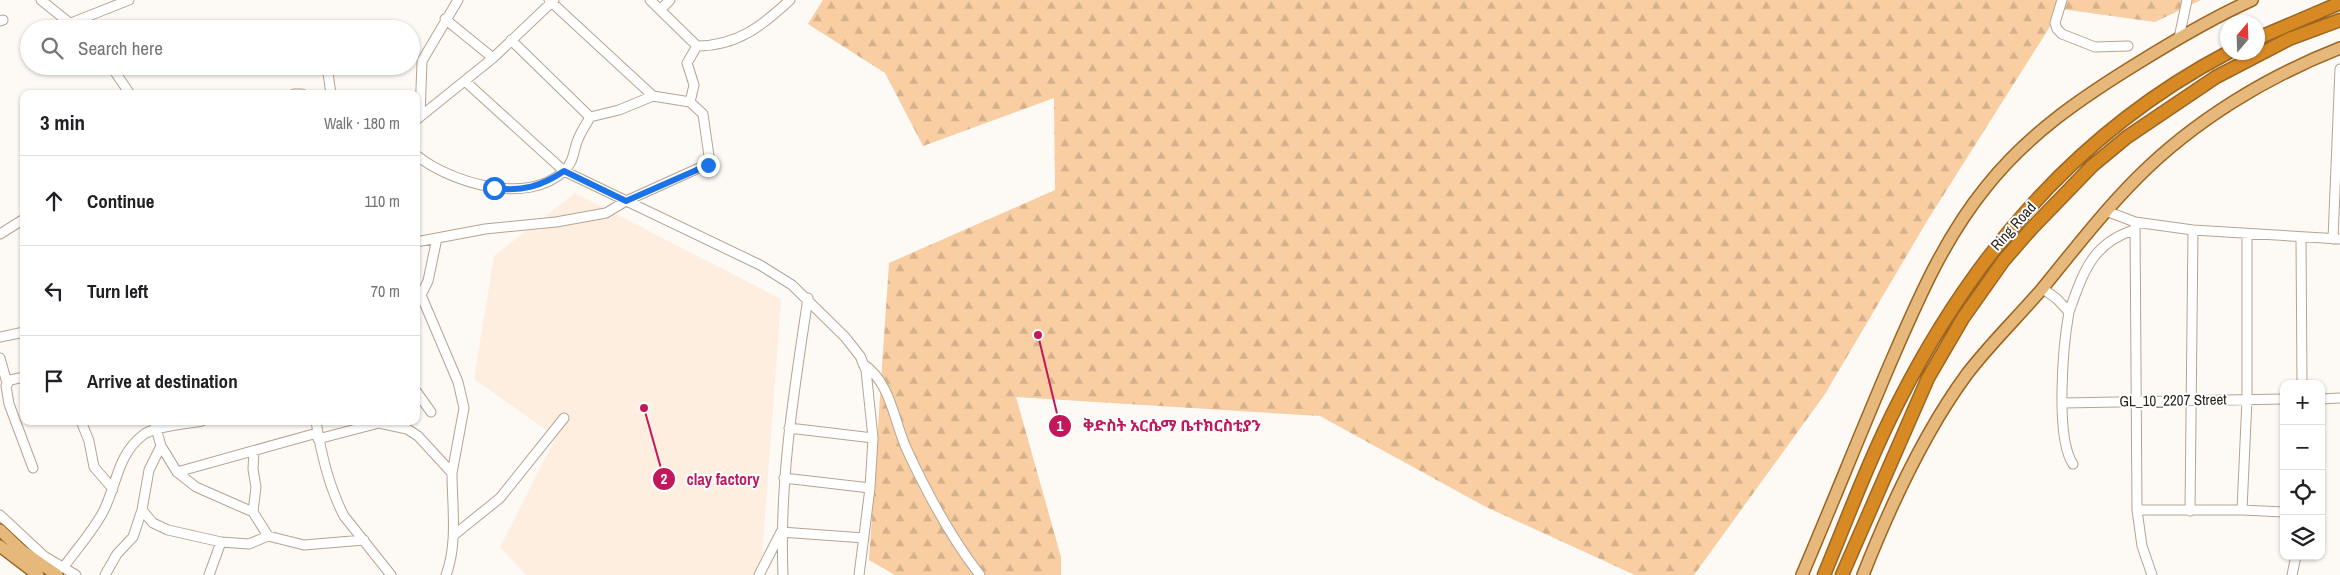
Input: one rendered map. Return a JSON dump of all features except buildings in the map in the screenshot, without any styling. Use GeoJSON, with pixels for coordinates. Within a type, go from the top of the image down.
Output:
{"type":"FeatureCollection","features":[{"type":"Feature","properties":{"kind":"highway"},"geometry":{"type":"LineString","coordinates":[[2265,35],[2340,3]]}},
{"type":"Feature","properties":{"kind":"highway","name":"Ring Road"},"geometry":{"type":"LineString","coordinates":[[1842,575],[1928,378],[1963,318],[2015,247],[2092,166],[2127,137],[2216,77],[2289,38],[2340,20]]}},
{"type":"Feature","properties":{"kind":"highway","name":"Ring Road"},"geometry":{"type":"LineString","coordinates":[[1824,575],[1899,400],[1937,331],[1984,262],[2012,228],[2078,156],[2120,122],[2162,92],[2220,57]]}},
{"type":"Feature","properties":{"kind":"main road"},"geometry":{"type":"LineString","coordinates":[[1802,575],[1874,400],[1921,294],[1948,241],[1971,207],[2013,156],[2046,126],[2086,95],[2179,38],[2252,0]]}},
{"type":"Feature","properties":{"kind":"main road"},"geometry":{"type":"LineString","coordinates":[[1863,575],[1885,524],[1942,413],[1967,374],[2106,211],[2139,176],[2218,112],[2268,80],[2299,64],[2340,48]]}},
{"type":"Feature","properties":{"kind":"main road"},"geometry":{"type":"LineString","coordinates":[[0,530],[21,550],[60,571]]}},
{"type":"Feature","properties":{"kind":"main road"},"geometry":{"type":"LineString","coordinates":[[0,546],[38,575]]}},
{"type":"Feature","properties":{"kind":"street"},"geometry":{"type":"LineString","coordinates":[[41,0],[66,20]]}},
{"type":"Feature","properties":{"kind":"street"},"geometry":{"type":"LineString","coordinates":[[87,20],[129,0]]}},
{"type":"Feature","properties":{"kind":"street"},"geometry":{"type":"LineString","coordinates":[[420,90],[422,61],[445,19],[458,0]]}},
{"type":"Feature","properties":{"kind":"street"},"geometry":{"type":"LineString","coordinates":[[650,0],[697,46],[714,46],[758,29],[790,0]]}},
{"type":"Feature","properties":{"kind":"street"},"geometry":{"type":"LineString","coordinates":[[661,9],[670,0]]}},
{"type":"Feature","properties":{"kind":"street"},"geometry":{"type":"LineString","coordinates":[[2062,0],[2055,23],[2057,29],[2062,34],[2095,47],[2128,46]]}},
{"type":"Feature","properties":{"kind":"street"},"geometry":{"type":"LineString","coordinates":[[2179,38],[2187,0]]}},
{"type":"Feature","properties":{"kind":"street"},"geometry":{"type":"LineString","coordinates":[[420,117],[466,82],[552,1],[653,96]]}},
{"type":"Feature","properties":{"kind":"street"},"geometry":{"type":"LineString","coordinates":[[445,19],[493,58]]}},
{"type":"Feature","properties":{"kind":"street"},"geometry":{"type":"LineString","coordinates":[[511,40],[590,117]]}},
{"type":"Feature","properties":{"kind":"street"},"geometry":{"type":"LineString","coordinates":[[690,102],[694,85],[687,63],[697,46]]}},
{"type":"Feature","properties":{"kind":"street"},"geometry":{"type":"LineString","coordinates":[[2106,211],[2135,226],[2336,239],[2340,73]]}},
{"type":"Feature","properties":{"kind":"street"},"geometry":{"type":"LineString","coordinates":[[116,75],[127,90]]}},
{"type":"Feature","properties":{"kind":"street"},"geometry":{"type":"LineString","coordinates":[[328,75],[330,90]]}},
{"type":"Feature","properties":{"kind":"street"},"geometry":{"type":"LineString","coordinates":[[466,82],[564,171],[760,265],[792,285],[808,298],[845,337],[860,356],[866,370],[873,438],[870,488],[859,575]]}},
{"type":"Feature","properties":{"kind":"street"},"geometry":{"type":"LineString","coordinates":[[420,158],[442,172],[504,189],[534,187],[546,183],[564,171],[572,162],[579,137],[590,117],[619,110],[653,96],[690,102],[702,114],[710,163],[626,201],[613,210],[596,215],[485,229],[420,241]]}},
{"type":"Feature","properties":{"kind":"street"},"geometry":{"type":"LineString","coordinates":[[0,234],[20,222]]}},
{"type":"Feature","properties":{"kind":"street"},"geometry":{"type":"LineString","coordinates":[[2073,464],[2068,456],[2065,444],[2063,403],[2064,349],[2069,312],[2080,281],[2096,254],[2117,235],[2135,226]]}},
{"type":"Feature","properties":{"kind":"street"},"geometry":{"type":"LineString","coordinates":[[2135,226],[2138,400],[2137,510],[2142,546],[2152,575]]}},
{"type":"Feature","properties":{"kind":"street"},"geometry":{"type":"LineString","coordinates":[[2190,511],[2193,230]]}},
{"type":"Feature","properties":{"kind":"street"},"geometry":{"type":"LineString","coordinates":[[2242,510],[2248,399],[2247,234]]}},
{"type":"Feature","properties":{"kind":"street"},"geometry":{"type":"LineString","coordinates":[[420,291],[428,281],[437,238]]}},
{"type":"Feature","properties":{"kind":"street"},"geometry":{"type":"LineString","coordinates":[[2301,238],[2302,380]]}},
{"type":"Feature","properties":{"kind":"street"},"geometry":{"type":"LineString","coordinates":[[2042,288],[2057,299],[2069,312]]}},
{"type":"Feature","properties":{"kind":"street"},"geometry":{"type":"LineString","coordinates":[[420,298],[458,382],[464,408],[452,473],[454,535],[446,575]]}},
{"type":"Feature","properties":{"kind":"street"},"geometry":{"type":"LineString","coordinates":[[783,575],[781,532],[784,478],[789,428],[808,298]]}},
{"type":"Feature","properties":{"kind":"street"},"geometry":{"type":"LineString","coordinates":[[0,337],[20,333]]}},
{"type":"Feature","properties":{"kind":"street"},"geometry":{"type":"LineString","coordinates":[[0,358],[7,383],[4,406],[33,468]]}},
{"type":"Feature","properties":{"kind":"street"},"geometry":{"type":"LineString","coordinates":[[863,364],[877,374],[912,461],[945,522],[980,575]]}},
{"type":"Feature","properties":{"kind":"street"},"geometry":{"type":"LineString","coordinates":[[7,383],[20,378]]}},
{"type":"Feature","properties":{"kind":"street"},"geometry":{"type":"LineString","coordinates":[[420,397],[431,412]]}},
{"type":"Feature","properties":{"kind":"street"},"geometry":{"type":"LineString","coordinates":[[2325,399],[2340,398]]}},
{"type":"Feature","properties":{"kind":"street","name":"GL_10_2207 Street"},"geometry":{"type":"LineString","coordinates":[[2063,403],[2138,400],[2280,399]]}},
{"type":"Feature","properties":{"kind":"street"},"geometry":{"type":"LineString","coordinates":[[454,535],[500,498],[564,418]]}},
{"type":"Feature","properties":{"kind":"street"},"geometry":{"type":"LineString","coordinates":[[83,425],[89,440],[94,467],[113,489]]}},
{"type":"Feature","properties":{"kind":"street"},"geometry":{"type":"LineString","coordinates":[[60,571],[103,513],[123,458],[143,434],[156,425],[161,446],[177,472],[196,487],[253,512],[268,536]]}},
{"type":"Feature","properties":{"kind":"street"},"geometry":{"type":"LineString","coordinates":[[317,425],[327,475],[339,507],[391,575]]}},
{"type":"Feature","properties":{"kind":"street"},"geometry":{"type":"LineString","coordinates":[[177,472],[254,451],[365,425]]}},
{"type":"Feature","properties":{"kind":"street"},"geometry":{"type":"LineString","coordinates":[[390,425],[407,429],[414,433],[452,473]]}},
{"type":"Feature","properties":{"kind":"street"},"geometry":{"type":"LineString","coordinates":[[789,428],[873,438]]}},
{"type":"Feature","properties":{"kind":"street"},"geometry":{"type":"LineString","coordinates":[[105,575],[117,554],[133,537],[142,510],[150,470],[161,446]]}},
{"type":"Feature","properties":{"kind":"street"},"geometry":{"type":"LineString","coordinates":[[253,512],[256,488],[253,469],[254,451]]}},
{"type":"Feature","properties":{"kind":"street"},"geometry":{"type":"LineString","coordinates":[[784,478],[870,488]]}},
{"type":"Feature","properties":{"kind":"street"},"geometry":{"type":"LineString","coordinates":[[142,510],[153,523],[168,530],[221,542],[249,544],[268,536],[304,546],[364,540]]}},
{"type":"Feature","properties":{"kind":"street"},"geometry":{"type":"LineString","coordinates":[[2137,510],[2280,512]]}},
{"type":"Feature","properties":{"kind":"street"},"geometry":{"type":"LineString","coordinates":[[0,515],[60,571],[76,575]]}},
{"type":"Feature","properties":{"kind":"street"},"geometry":{"type":"LineString","coordinates":[[781,532],[864,538]]}},
{"type":"Feature","properties":{"kind":"street"},"geometry":{"type":"LineString","coordinates":[[759,575],[781,532]]}},
{"type":"Feature","properties":{"kind":"street"},"geometry":{"type":"LineString","coordinates":[[209,575],[221,542]]}},
{"type":"Feature","properties":{"kind":"street"},"geometry":{"type":"LineString","coordinates":[[2292,575],[2295,560]]}},
{"type":"Feature","properties":{"kind":"shaded area"},"geometry":{"type":"Polygon","coordinates":[[[575,193],[781,299],[761,572],[755,575],[526,575],[500,547],[556,437],[474,379],[494,256],[575,193]]]}},
{"type":"Feature","properties":{"kind":"green space"},"geometry":{"type":"Polygon","coordinates":[[[823,0],[2201,0],[2155,22],[2061,9],[1927,221],[1825,394],[1694,575],[1635,575],[1486,507],[1320,416],[1016,397],[1061,557],[1061,575],[895,575],[869,560],[889,263],[1055,190],[1054,98],[923,146],[885,73],[808,24],[823,0]]]}},
{"type":"Feature","properties":{"kind":"place","name":"ቅድስት አርሴማ ቤተክርስቲያን"},"geometry":{"type":"Point","coordinates":[1038,335]}},
{"type":"Feature","properties":{"kind":"place","name":"clay factory"},"geometry":{"type":"Point","coordinates":[644,408]}},
{"type":"Feature","properties":{"kind":"route"},"geometry":{"type":"LineString","coordinates":[[494,188],[534,187],[546,183],[564,171],[626,201],[708,165]]}}]}
